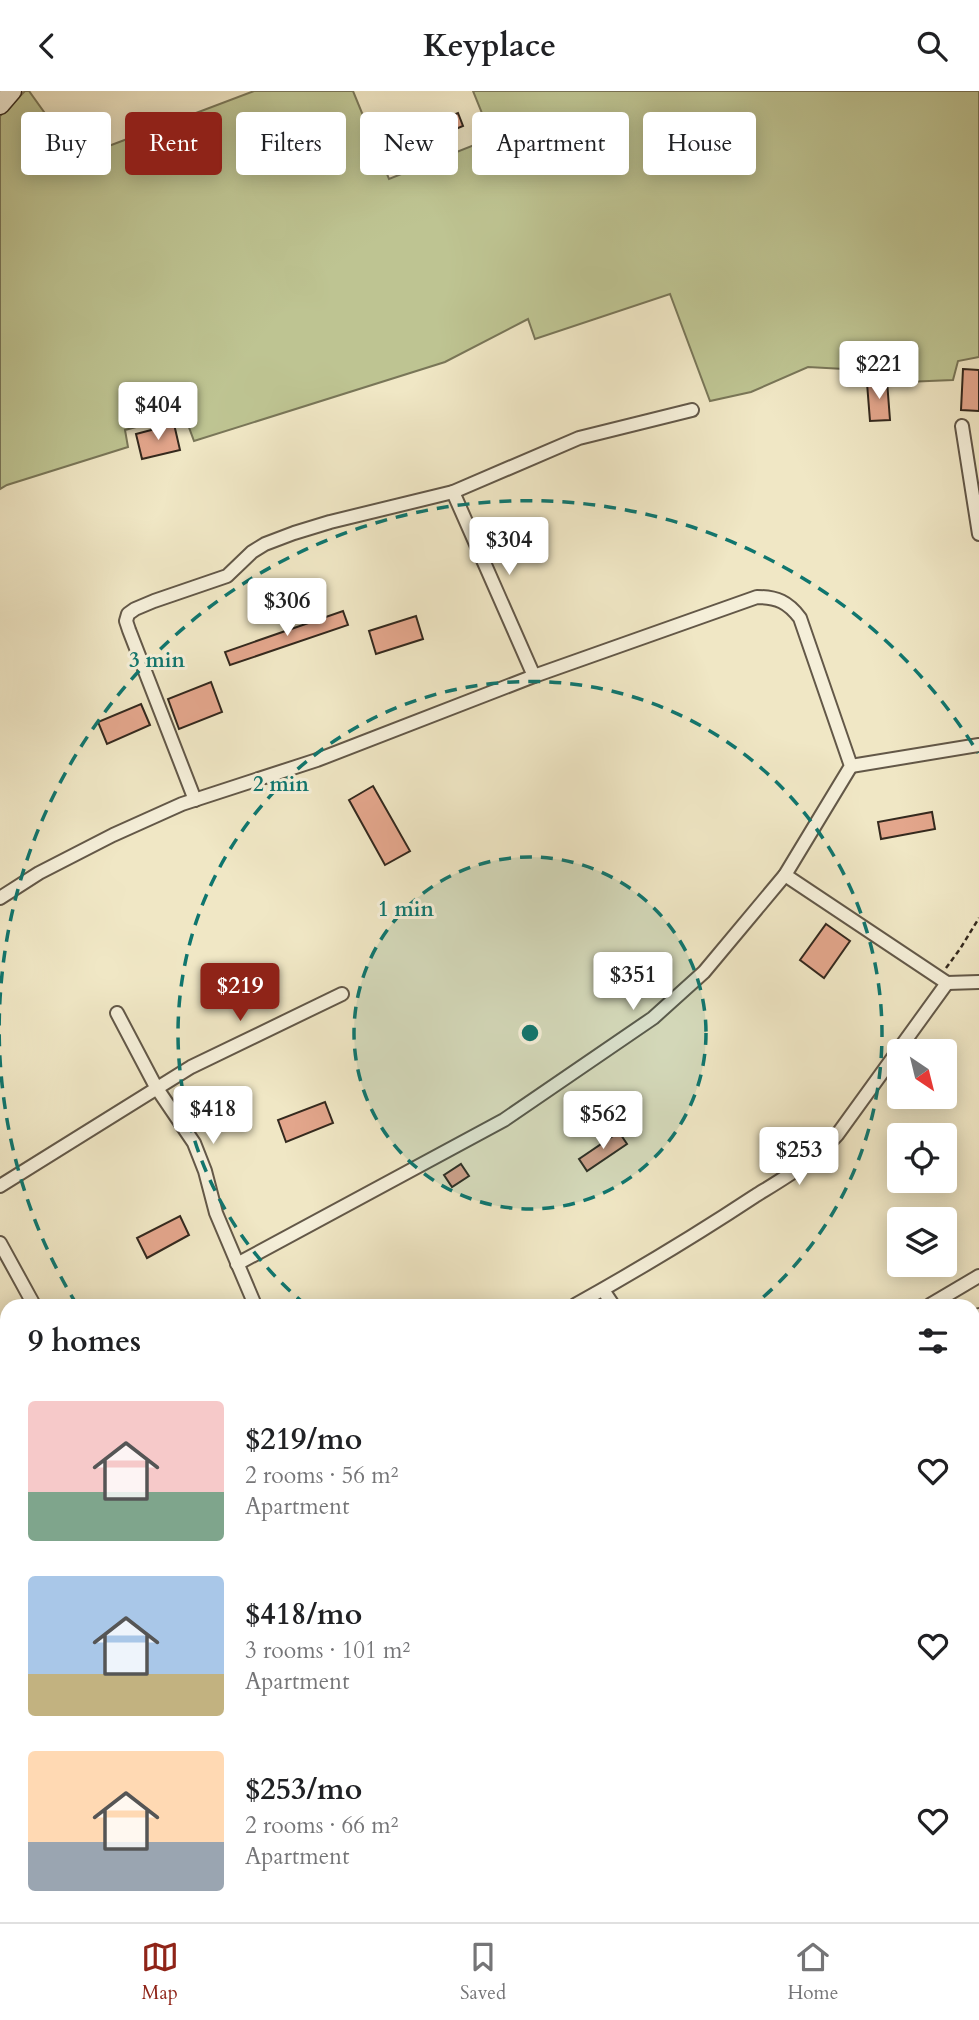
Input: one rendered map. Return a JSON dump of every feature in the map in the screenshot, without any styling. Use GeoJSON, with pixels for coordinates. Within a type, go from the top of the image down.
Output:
{"type":"FeatureCollection","features":[{"type":"Feature","properties":{"kind":"street"},"geometry":{"type":"LineString","coordinates":[[0,105],[12,91]]}},
{"type":"Feature","properties":{"kind":"street"},"geometry":{"type":"LineString","coordinates":[[195,800],[129,630],[126,621],[128,614],[154,601],[227,576],[252,552],[275,540],[330,521],[453,492],[579,437],[692,410]]}},
{"type":"Feature","properties":{"kind":"street"},"geometry":{"type":"LineString","coordinates":[[962,426],[979,534]]}},
{"type":"Feature","properties":{"kind":"street"},"geometry":{"type":"LineString","coordinates":[[453,492],[534,676]]}},
{"type":"Feature","properties":{"kind":"street"},"geometry":{"type":"LineString","coordinates":[[0,898],[39,873],[113,835],[195,800],[317,759],[534,676],[757,597],[772,597],[785,601],[800,618],[851,766]]}},
{"type":"Feature","properties":{"kind":"street"},"geometry":{"type":"LineString","coordinates":[[237,1264],[504,1120],[653,1018],[704,972],[785,875],[851,766],[979,745]]}},
{"type":"Feature","properties":{"kind":"street"},"geometry":{"type":"LineString","coordinates":[[785,875],[943,980],[979,982]]}},
{"type":"Feature","properties":{"kind":"street"},"geometry":{"type":"LineString","coordinates":[[586,1299],[706,1228],[825,1149],[943,980]]}},
{"type":"Feature","properties":{"kind":"street"},"geometry":{"type":"LineString","coordinates":[[0,1186],[191,1067],[342,994]]}},
{"type":"Feature","properties":{"kind":"street"},"geometry":{"type":"LineString","coordinates":[[117,1013],[156,1087],[194,1143],[216,1213],[252,1299]]}},
{"type":"Feature","properties":{"kind":"street"},"geometry":{"type":"LineString","coordinates":[[0,1243],[31,1299]]}},
{"type":"Feature","properties":{"kind":"street"},"geometry":{"type":"LineString","coordinates":[[940,1299],[979,1276]]}},
{"type":"Feature","properties":{"kind":"street"},"geometry":{"type":"LineString","coordinates":[[603,1290],[608,1299]]}},
{"type":"Feature","properties":{"kind":"path"},"geometry":{"type":"LineString","coordinates":[[943,980],[979,918]]}},
{"type":"Feature","properties":{"kind":"green space"},"geometry":{"type":"Polygon","coordinates":[[[25,91],[29,91],[44,112],[21,112],[21,175],[111,175],[111,145],[125,140],[125,175],[222,175],[222,112],[199,112],[254,91],[353,91],[362,112],[360,175],[387,175],[389,179],[399,175],[458,175],[458,152],[472,146],[472,175],[629,175],[629,112],[481,112],[473,91],[979,91],[979,357],[958,361],[953,380],[905,382],[881,371],[808,367],[751,392],[710,401],[670,294],[535,339],[528,319],[445,362],[194,441],[184,414],[125,430],[128,447],[0,489],[0,116],[25,91]]]}},
{"type":"Feature","properties":{"kind":"building"},"geometry":{"type":"Polygon","coordinates":[[[458,113],[463,126],[458,128],[458,113]]]}},
{"type":"Feature","properties":{"kind":"building"},"geometry":{"type":"Polygon","coordinates":[[[963,369],[979,370],[979,411],[961,410],[963,369]]]}},
{"type":"Feature","properties":{"kind":"building"},"geometry":{"type":"Polygon","coordinates":[[[887,381],[890,420],[870,421],[867,383],[887,381]]]}},
{"type":"Feature","properties":{"kind":"building"},"geometry":{"type":"Polygon","coordinates":[[[174,424],[180,450],[142,459],[136,434],[174,424]]]}},
{"type":"Feature","properties":{"kind":"building"},"geometry":{"type":"Polygon","coordinates":[[[343,611],[348,625],[230,665],[225,652],[343,611]]]}},
{"type":"Feature","properties":{"kind":"building"},"geometry":{"type":"Polygon","coordinates":[[[416,616],[423,639],[376,654],[369,631],[416,616]]]}},
{"type":"Feature","properties":{"kind":"building"},"geometry":{"type":"Polygon","coordinates":[[[211,682],[222,712],[179,729],[168,699],[211,682]]]}},
{"type":"Feature","properties":{"kind":"building"},"geometry":{"type":"Polygon","coordinates":[[[141,704],[150,725],[107,744],[98,722],[141,704]]]}},
{"type":"Feature","properties":{"kind":"building"},"geometry":{"type":"Polygon","coordinates":[[[373,786],[410,851],[385,865],[349,800],[373,786]]]}},
{"type":"Feature","properties":{"kind":"building"},"geometry":{"type":"Polygon","coordinates":[[[932,812],[935,829],[881,839],[878,822],[932,812]]]}},
{"type":"Feature","properties":{"kind":"building"},"geometry":{"type":"Polygon","coordinates":[[[826,924],[850,941],[824,978],[800,960],[826,924]]]}},
{"type":"Feature","properties":{"kind":"building"},"geometry":{"type":"Polygon","coordinates":[[[325,1102],[333,1123],[286,1142],[278,1120],[325,1102]]]}},
{"type":"Feature","properties":{"kind":"building"},"geometry":{"type":"Polygon","coordinates":[[[619,1132],[627,1144],[587,1171],[579,1159],[619,1132]]]}},
{"type":"Feature","properties":{"kind":"building"},"geometry":{"type":"Polygon","coordinates":[[[461,1164],[469,1176],[452,1187],[444,1175],[461,1164]]]}},
{"type":"Feature","properties":{"kind":"building"},"geometry":{"type":"Polygon","coordinates":[[[180,1216],[189,1235],[147,1258],[137,1238],[180,1216]]]}}]}
